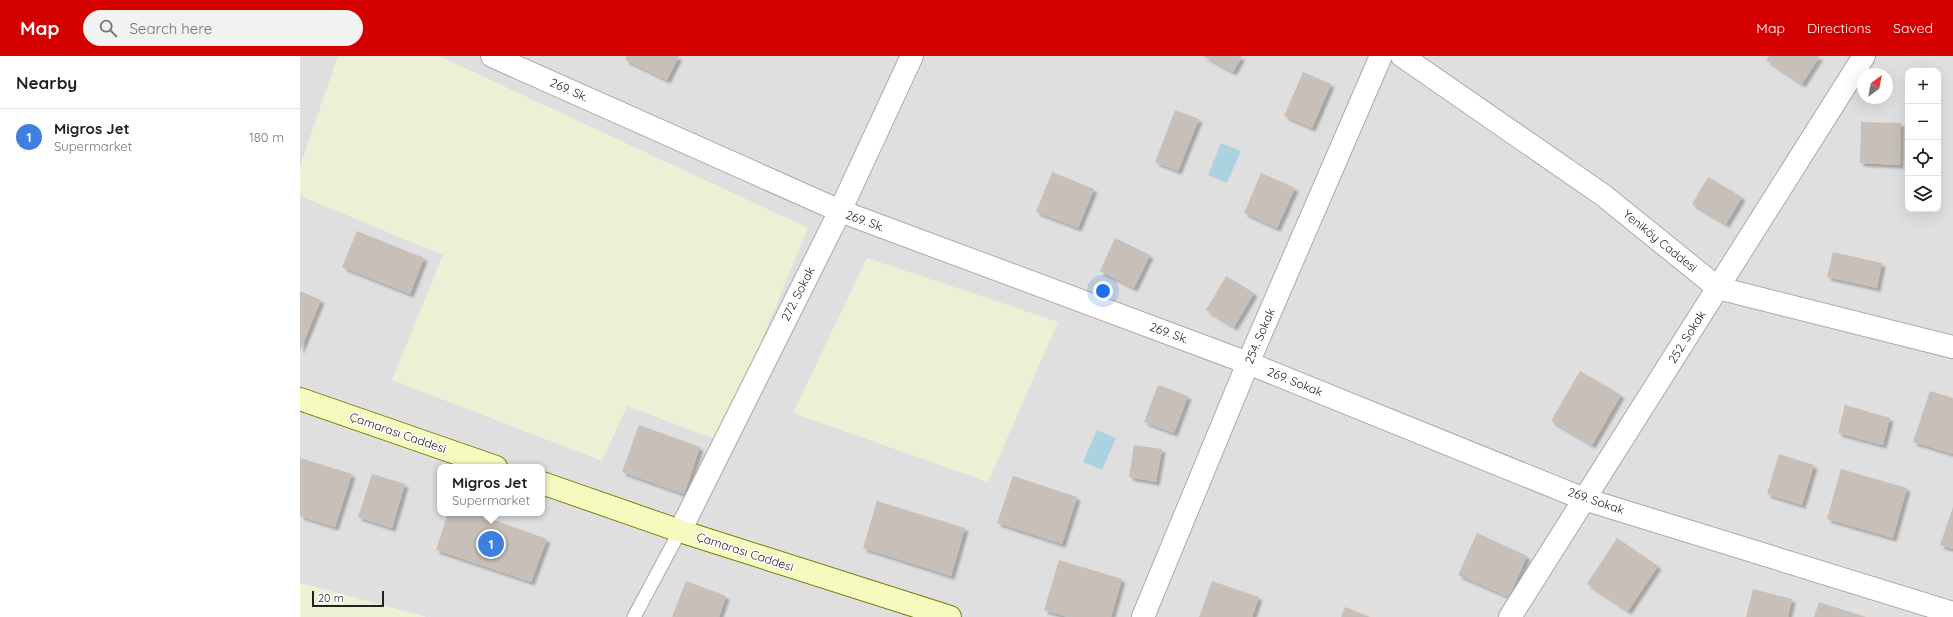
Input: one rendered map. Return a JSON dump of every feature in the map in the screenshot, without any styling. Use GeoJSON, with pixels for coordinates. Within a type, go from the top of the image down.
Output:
{"type":"FeatureCollection","features":[{"type":"Feature","properties":{"kind":"street","name":"269. Sk."},"geometry":{"type":"LineString","coordinates":[[492,56],[840,212],[1248,363]]}},
{"type":"Feature","properties":{"kind":"street","name":"272. Sokak"},"geometry":{"type":"LineString","coordinates":[[680,531],[840,212],[912,56]]}},
{"type":"Feature","properties":{"kind":"street","name":"254. Sokak"},"geometry":{"type":"LineString","coordinates":[[1143,617],[1248,363],[1381,56]]}},
{"type":"Feature","properties":{"kind":"street","name":"Yeniköy Caddesi"},"geometry":{"type":"LineString","coordinates":[[1402,56],[1603,195],[1718,288],[1953,347]]}},
{"type":"Feature","properties":{"kind":"street","name":"252. Sokak"},"geometry":{"type":"LineString","coordinates":[[1510,617],[1864,56]]}},
{"type":"Feature","properties":{"kind":"street","name":"269. Sokak"},"geometry":{"type":"LineString","coordinates":[[1248,363],[1584,499],[1953,613]]}},
{"type":"Feature","properties":{"kind":"street","name":"Çamarası Caddesi"},"geometry":{"type":"LineString","coordinates":[[300,399],[487,464]]}},
{"type":"Feature","properties":{"kind":"street","name":"Çamarası Caddesi"},"geometry":{"type":"LineString","coordinates":[[545,484],[680,531],[950,617]]}},
{"type":"Feature","properties":{"kind":"lane"},"geometry":{"type":"LineString","coordinates":[[634,617],[680,531]]}},
{"type":"Feature","properties":{"kind":"shaded area"},"geometry":{"type":"Polygon","coordinates":[[[300,56],[1953,56],[1953,617],[426,617],[300,583],[300,56]]]}},
{"type":"Feature","properties":{"kind":"green space"},"geometry":{"type":"Polygon","coordinates":[[[338,56],[439,56],[808,228],[720,441],[627,406],[602,461],[392,380],[443,255],[300,196],[300,166],[338,56]]]}},
{"type":"Feature","properties":{"kind":"green space"},"geometry":{"type":"Polygon","coordinates":[[[867,258],[1058,322],[988,482],[793,413],[867,258]]]}},
{"type":"Feature","properties":{"kind":"green space"},"geometry":{"type":"Polygon","coordinates":[[[300,583],[426,617],[300,617],[300,583]]]}},
{"type":"Feature","properties":{"kind":"water"},"geometry":{"type":"Polygon","coordinates":[[[1221,143],[1241,151],[1227,183],[1208,175],[1221,143]]]}},
{"type":"Feature","properties":{"kind":"water"},"geometry":{"type":"Polygon","coordinates":[[[1097,430],[1116,438],[1102,470],[1083,462],[1097,430]]]}},
{"type":"Feature","properties":{"kind":"building"},"geometry":{"type":"Polygon","coordinates":[[[627,56],[679,56],[667,80],[625,60],[627,56]]]}},
{"type":"Feature","properties":{"kind":"building"},"geometry":{"type":"Polygon","coordinates":[[[1203,56],[1242,56],[1233,72],[1203,56]]]}},
{"type":"Feature","properties":{"kind":"building"},"geometry":{"type":"Polygon","coordinates":[[[1769,56],[1820,56],[1802,84],[1766,60],[1769,56]]]}},
{"type":"Feature","properties":{"kind":"building"},"geometry":{"type":"Polygon","coordinates":[[[1303,72],[1331,84],[1312,128],[1284,116],[1303,72]]]}},
{"type":"Feature","properties":{"kind":"building"},"geometry":{"type":"Polygon","coordinates":[[[1175,110],[1199,119],[1178,171],[1155,162],[1175,110]]]}},
{"type":"Feature","properties":{"kind":"building"},"geometry":{"type":"Polygon","coordinates":[[[1861,122],[1901,123],[1900,165],[1860,163],[1861,122]]]}},
{"type":"Feature","properties":{"kind":"building"},"geometry":{"type":"Polygon","coordinates":[[[1052,172],[1094,189],[1078,228],[1036,212],[1052,172]]]}},
{"type":"Feature","properties":{"kind":"building"},"geometry":{"type":"Polygon","coordinates":[[[1261,173],[1295,188],[1277,228],[1244,213],[1261,173]]]}},
{"type":"Feature","properties":{"kind":"building"},"geometry":{"type":"Polygon","coordinates":[[[1708,177],[1742,197],[1726,224],[1692,204],[1708,177]]]}},
{"type":"Feature","properties":{"kind":"building"},"geometry":{"type":"Polygon","coordinates":[[[357,231],[424,258],[410,294],[342,267],[357,231]]]}},
{"type":"Feature","properties":{"kind":"building"},"geometry":{"type":"Polygon","coordinates":[[[1115,238],[1150,255],[1134,288],[1100,271],[1115,238]]]}},
{"type":"Feature","properties":{"kind":"building"},"geometry":{"type":"Polygon","coordinates":[[[1833,252],[1882,263],[1877,288],[1827,277],[1833,252]]]}},
{"type":"Feature","properties":{"kind":"building"},"geometry":{"type":"Polygon","coordinates":[[[1226,276],[1254,293],[1234,327],[1206,310],[1226,276]]]}},
{"type":"Feature","properties":{"kind":"building"},"geometry":{"type":"Polygon","coordinates":[[[300,291],[321,300],[300,351],[300,291]]]}},
{"type":"Feature","properties":{"kind":"building"},"geometry":{"type":"Polygon","coordinates":[[[1580,371],[1621,395],[1592,445],[1551,421],[1580,371]]]}},
{"type":"Feature","properties":{"kind":"building"},"geometry":{"type":"Polygon","coordinates":[[[1158,385],[1188,396],[1174,433],[1144,422],[1158,385]]]}},
{"type":"Feature","properties":{"kind":"building"},"geometry":{"type":"Polygon","coordinates":[[[1930,391],[1953,398],[1953,454],[1913,442],[1930,391]]]}},
{"type":"Feature","properties":{"kind":"building"},"geometry":{"type":"Polygon","coordinates":[[[1845,405],[1890,418],[1883,445],[1838,433],[1845,405]]]}},
{"type":"Feature","properties":{"kind":"building"},"geometry":{"type":"Polygon","coordinates":[[[639,425],[700,447],[684,494],[622,472],[639,425]]]}},
{"type":"Feature","properties":{"kind":"building"},"geometry":{"type":"Polygon","coordinates":[[[1134,445],[1162,449],[1156,482],[1129,477],[1134,445]]]}},
{"type":"Feature","properties":{"kind":"building"},"geometry":{"type":"Polygon","coordinates":[[[1779,454],[1814,465],[1802,505],[1767,494],[1779,454]]]}},
{"type":"Feature","properties":{"kind":"building"},"geometry":{"type":"Polygon","coordinates":[[[300,458],[352,474],[335,527],[300,516],[300,458]]]}},
{"type":"Feature","properties":{"kind":"building"},"geometry":{"type":"Polygon","coordinates":[[[1841,469],[1907,488],[1893,538],[1827,519],[1841,469]]]}},
{"type":"Feature","properties":{"kind":"building"},"geometry":{"type":"Polygon","coordinates":[[[372,474],[405,484],[392,528],[358,517],[372,474]]]}},
{"type":"Feature","properties":{"kind":"building"},"geometry":{"type":"Polygon","coordinates":[[[1013,476],[1077,497],[1062,544],[997,523],[1013,476]]]}},
{"type":"Feature","properties":{"kind":"building"},"geometry":{"type":"Polygon","coordinates":[[[877,501],[965,528],[951,576],[863,548],[877,501]]]}},
{"type":"Feature","properties":{"kind":"building"},"geometry":{"type":"Polygon","coordinates":[[[1953,507],[1953,549],[1940,545],[1953,507]]]}},
{"type":"Feature","properties":{"kind":"building"},"geometry":{"type":"Polygon","coordinates":[[[447,516],[482,516],[547,539],[531,582],[436,550],[447,516]]]}},
{"type":"Feature","properties":{"kind":"building"},"geometry":{"type":"Polygon","coordinates":[[[1477,533],[1527,556],[1509,597],[1458,575],[1477,533]]]}},
{"type":"Feature","properties":{"kind":"building"},"geometry":{"type":"Polygon","coordinates":[[[1617,538],[1658,566],[1628,611],[1587,584],[1617,538]]]}},
{"type":"Feature","properties":{"kind":"building"},"geometry":{"type":"Polygon","coordinates":[[[1059,560],[1122,579],[1111,617],[1068,617],[1044,610],[1059,560]]]}},
{"type":"Feature","properties":{"kind":"building"},"geometry":{"type":"Polygon","coordinates":[[[686,581],[726,596],[719,617],[672,617],[686,581]]]}},
{"type":"Feature","properties":{"kind":"building"},"geometry":{"type":"Polygon","coordinates":[[[1212,581],[1259,597],[1252,617],[1199,617],[1212,581]]]}},
{"type":"Feature","properties":{"kind":"building"},"geometry":{"type":"Polygon","coordinates":[[[1753,589],[1792,599],[1788,617],[1746,617],[1753,589]]]}},
{"type":"Feature","properties":{"kind":"building"},"geometry":{"type":"Polygon","coordinates":[[[1819,602],[1866,617],[1814,617],[1819,602]]]}},
{"type":"Feature","properties":{"kind":"building"},"geometry":{"type":"Polygon","coordinates":[[[1345,607],[1370,617],[1341,617],[1345,607]]]}},
{"type":"Feature","properties":{"kind":"place","name":"Migros Jet"},"geometry":{"type":"Point","coordinates":[491,544]}}]}
